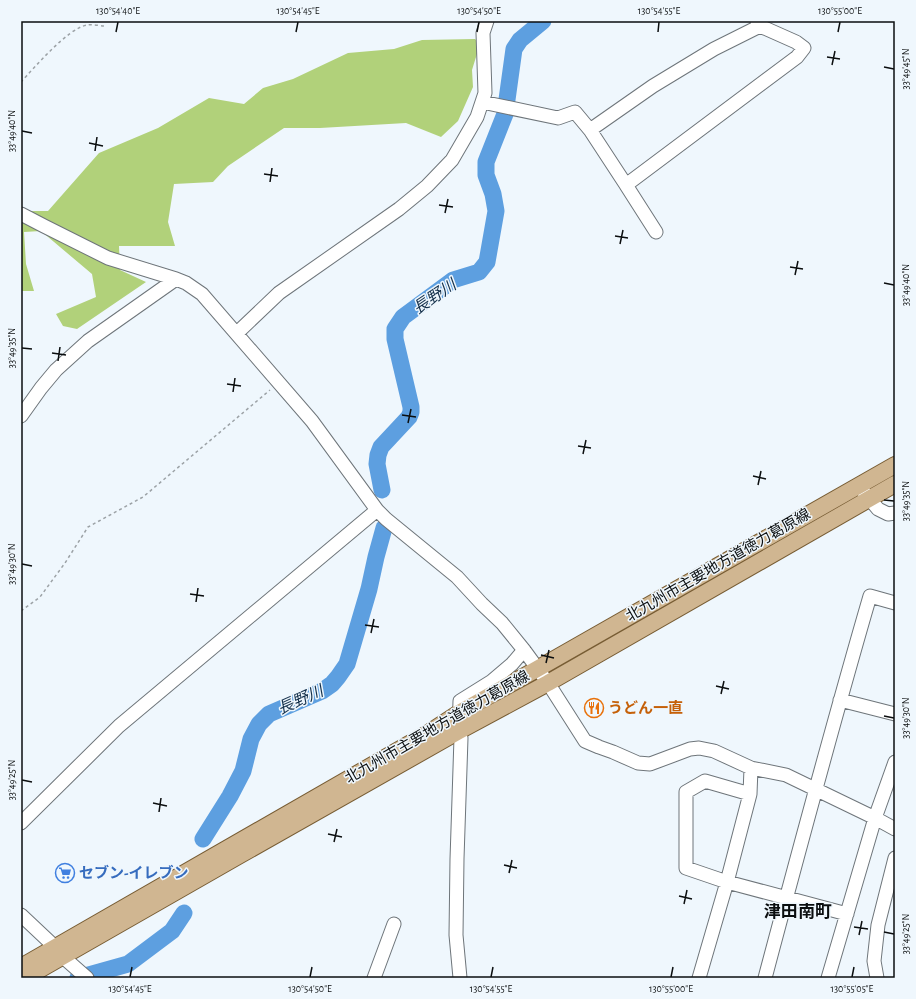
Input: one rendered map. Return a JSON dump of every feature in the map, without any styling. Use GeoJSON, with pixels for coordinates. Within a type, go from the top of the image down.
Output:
{"type":"FeatureCollection","features":[{"type":"Feature","properties":{"kind":"main road","name":"北九州市主要地方道徳力葛原線"},"geometry":{"type":"LineString","coordinates":[[25,978],[58,952],[459,714],[895,465]]}},
{"type":"Feature","properties":{"kind":"main road","name":"北九州市主要地方道徳力葛原線"},"geometry":{"type":"LineString","coordinates":[[21,967],[58,952],[548,683],[895,484]]}},
{"type":"Feature","properties":{"kind":"street"},"geometry":{"type":"LineString","coordinates":[[237,333],[280,292],[399,209],[427,186],[452,160],[477,117],[485,93],[483,33],[487,21]]}},
{"type":"Feature","properties":{"kind":"street"},"geometry":{"type":"LineString","coordinates":[[590,130],[660,82],[759,23],[796,42],[804,48],[797,57],[626,185]]}},
{"type":"Feature","properties":{"kind":"street"},"geometry":{"type":"LineString","coordinates":[[482,102],[558,118],[575,112],[590,130],[656,232]]}},
{"type":"Feature","properties":{"kind":"street"},"geometry":{"type":"LineString","coordinates":[[21,214],[108,258],[176,279],[186,283],[202,294],[312,421],[377,510],[457,577],[502,623],[548,683],[585,741],[638,763],[650,764],[699,748],[714,751],[751,768],[786,776],[895,829]]}},
{"type":"Feature","properties":{"kind":"street"},"geometry":{"type":"LineString","coordinates":[[21,416],[51,376],[88,340],[176,279]]}},
{"type":"Feature","properties":{"kind":"street"},"geometry":{"type":"LineString","coordinates":[[857,486],[878,509],[888,514],[895,513]]}},
{"type":"Feature","properties":{"kind":"street"},"geometry":{"type":"LineString","coordinates":[[21,823],[119,726],[377,510]]}},
{"type":"Feature","properties":{"kind":"street"},"geometry":{"type":"LineString","coordinates":[[765,978],[840,700],[870,596],[895,603]]}},
{"type":"Feature","properties":{"kind":"street"},"geometry":{"type":"LineString","coordinates":[[460,978],[456,934],[461,738],[459,731],[460,701],[492,681],[512,664],[524,650]]}},
{"type":"Feature","properties":{"kind":"street"},"geometry":{"type":"LineString","coordinates":[[840,700],[895,714]]}},
{"type":"Feature","properties":{"kind":"street"},"geometry":{"type":"LineString","coordinates":[[828,978],[875,818],[895,762]]}},
{"type":"Feature","properties":{"kind":"street"},"geometry":{"type":"LineString","coordinates":[[699,978],[727,882],[750,794],[751,768]]}},
{"type":"Feature","properties":{"kind":"street"},"geometry":{"type":"LineString","coordinates":[[750,794],[705,781],[686,792],[686,868],[727,882],[848,914]]}},
{"type":"Feature","properties":{"kind":"street"},"geometry":{"type":"LineString","coordinates":[[877,978],[874,961],[878,925],[895,858]]}},
{"type":"Feature","properties":{"kind":"street"},"geometry":{"type":"LineString","coordinates":[[21,915],[58,952],[87,978]]}},
{"type":"Feature","properties":{"kind":"street"},"geometry":{"type":"LineString","coordinates":[[374,978],[394,924]]}},
{"type":"Feature","properties":{"kind":"path"},"geometry":{"type":"LineString","coordinates":[[21,82],[69,33],[86,25],[105,26]]}},
{"type":"Feature","properties":{"kind":"path"},"geometry":{"type":"LineString","coordinates":[[21,611],[40,596],[65,563],[88,527],[143,497],[279,382]]}},
{"type":"Feature","properties":{"kind":"green space"},"geometry":{"type":"Polygon","coordinates":[[[475,39],[480,44],[472,70],[473,87],[458,121],[441,137],[406,123],[320,128],[284,128],[228,166],[213,182],[174,184],[168,222],[175,246],[119,246],[120,270],[146,282],[77,329],[63,326],[56,314],[96,297],[92,274],[41,231],[24,232],[26,264],[34,291],[21,291],[21,211],[48,211],[99,153],[158,128],[209,98],[244,104],[263,88],[293,79],[348,53],[394,49],[422,40],[475,39]]]}},
{"type":"Feature","properties":{"kind":"waterway","name":"長野川"},"geometry":{"type":"LineString","coordinates":[[382,490],[377,464],[378,455],[381,447],[409,417],[411,412],[395,339],[395,329],[403,317],[453,280],[479,272],[487,262],[496,211],[493,194],[486,175],[486,162],[505,114],[514,49],[520,40],[543,21]]}},
{"type":"Feature","properties":{"kind":"waterway","name":"長野川"},"geometry":{"type":"LineString","coordinates":[[203,839],[230,796],[243,771],[251,739],[259,724],[269,714],[322,691],[332,684],[347,664],[369,589],[384,528]]}},
{"type":"Feature","properties":{"kind":"waterway","name":"長野川"},"geometry":{"type":"LineString","coordinates":[[78,978],[128,964],[172,931],[184,913]]}},
{"type":"Feature","properties":{"kind":"place","name":"うどん一直"},"geometry":{"type":"Point","coordinates":[594,708]}},
{"type":"Feature","properties":{"kind":"place","name":"セブン-イレブン"},"geometry":{"type":"Point","coordinates":[65,873]}},
{"type":"Feature","properties":{"kind":"district","name":"津田南町"},"geometry":{"type":"Point","coordinates":[798,911]}}]}
